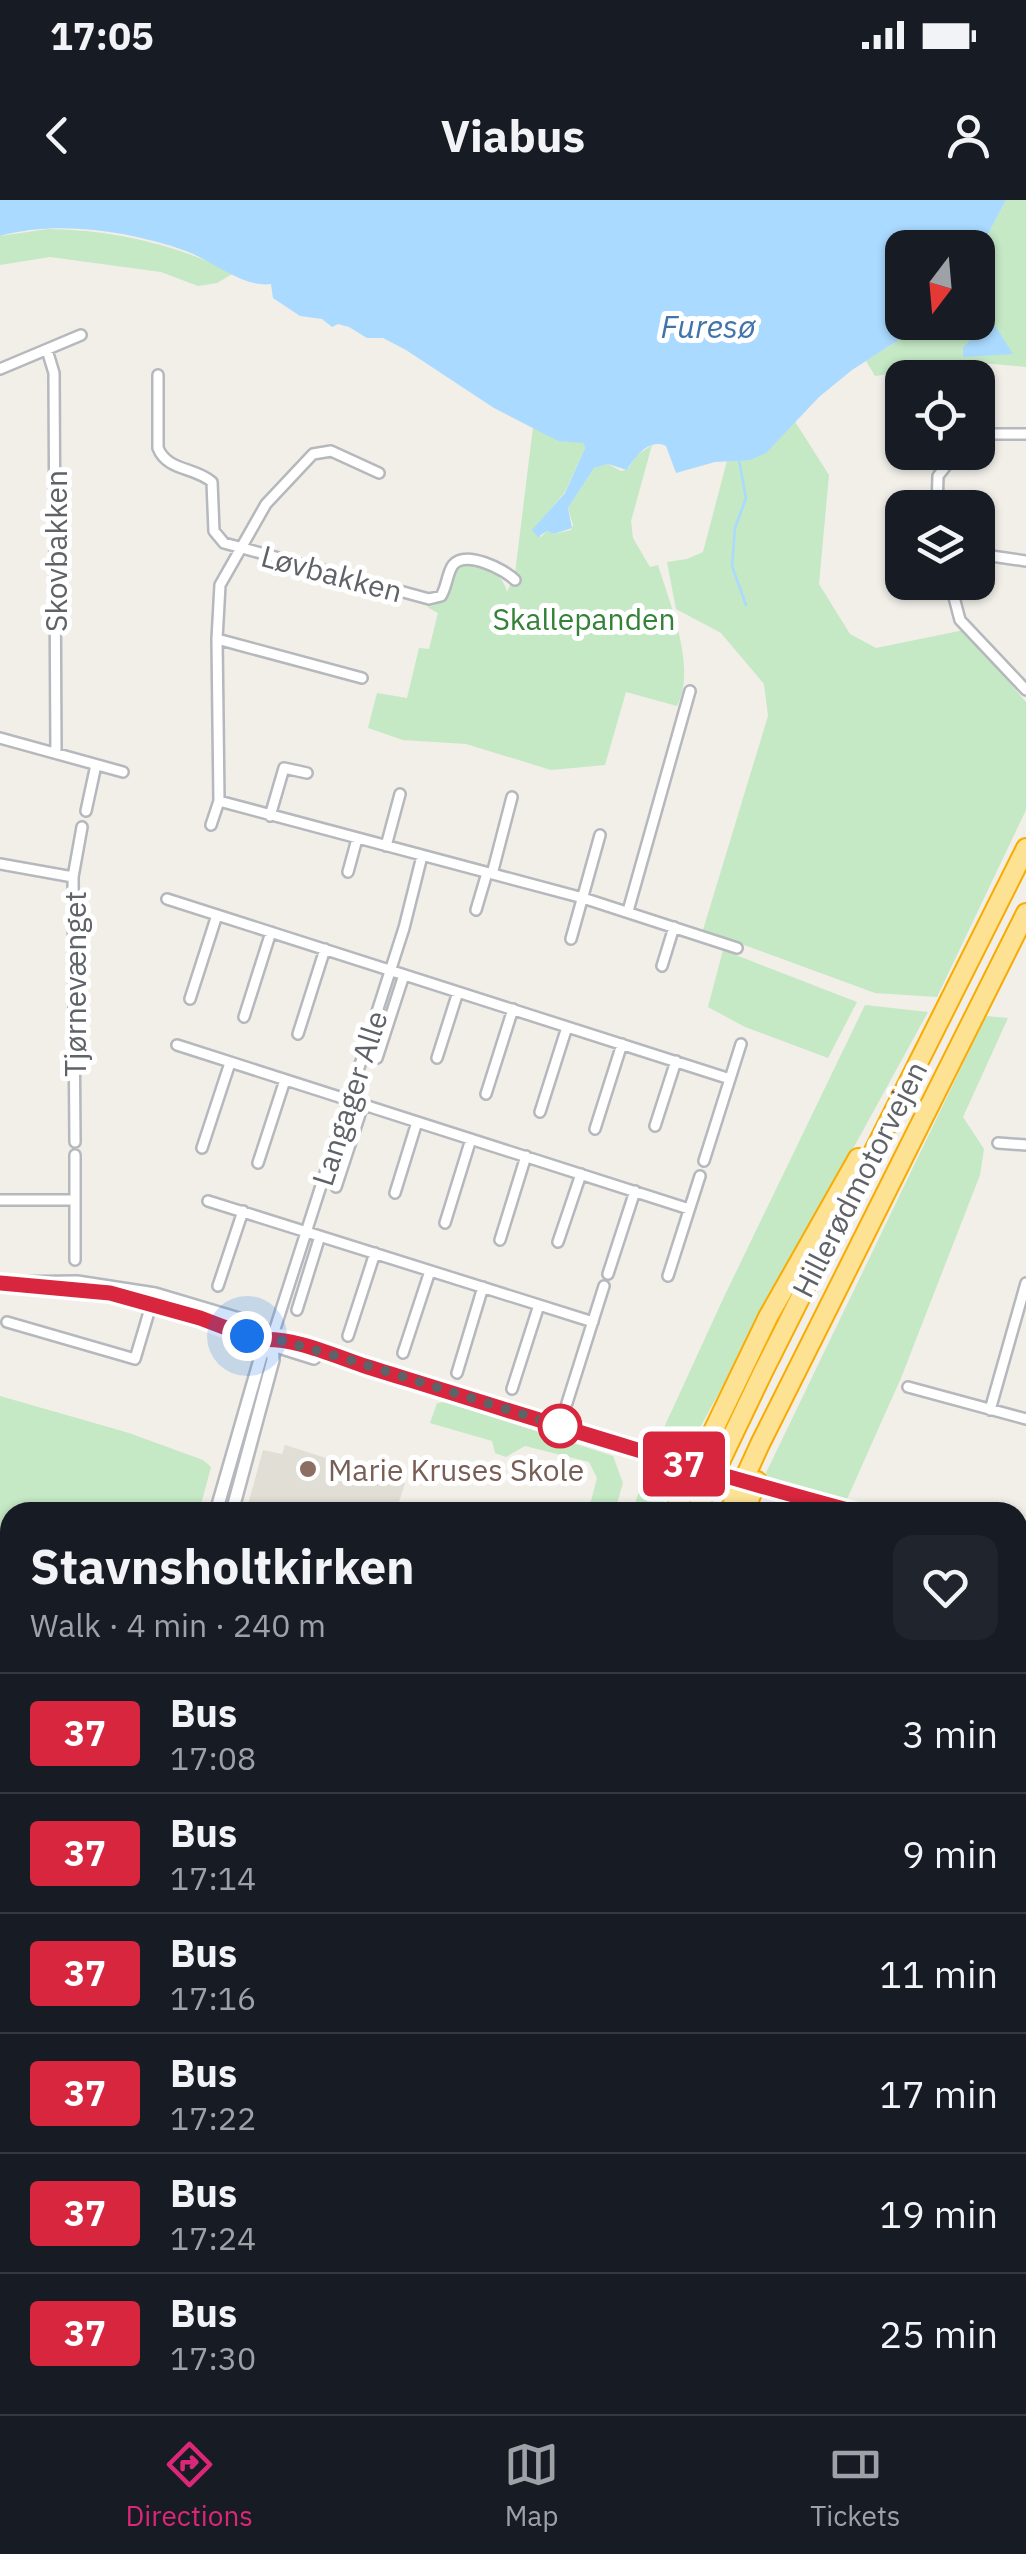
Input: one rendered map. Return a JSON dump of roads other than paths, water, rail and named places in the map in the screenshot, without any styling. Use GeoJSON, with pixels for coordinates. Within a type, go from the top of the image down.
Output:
{"type":"FeatureCollection","features":[{"type":"Feature","properties":{"kind":"highway","name":"Hillerødmotorvejen"},"geometry":{"type":"LineString","coordinates":[[701,1502],[1026,848]]}},
{"type":"Feature","properties":{"kind":"highway","name":"Hillerødmotorvejen"},"geometry":{"type":"LineString","coordinates":[[734,1502],[1026,913]]}},
{"type":"Feature","properties":{"kind":"highway"},"geometry":{"type":"LineString","coordinates":[[669,1502],[879,1120],[889,1120]]}},
{"type":"Feature","properties":{"kind":"highway"},"geometry":{"type":"LineString","coordinates":[[748,1502],[810,1363],[836,1291]]}},
{"type":"Feature","properties":{"kind":"highway"},"geometry":{"type":"LineString","coordinates":[[679,1502],[726,1399]]}},
{"type":"Feature","properties":{"kind":"street"},"geometry":{"type":"LineString","coordinates":[[0,369],[82,335]]}},
{"type":"Feature","properties":{"kind":"street","name":"Skovbakken"},"geometry":{"type":"LineString","coordinates":[[47,350],[54,373],[56,754]]}},
{"type":"Feature","properties":{"kind":"street"},"geometry":{"type":"LineString","coordinates":[[158,375],[161,456],[169,464],[212,482],[214,531],[218,539],[240,549]]}},
{"type":"Feature","properties":{"kind":"street"},"geometry":{"type":"LineString","coordinates":[[995,434],[1026,434]]}},
{"type":"Feature","properties":{"kind":"street"},"geometry":{"type":"LineString","coordinates":[[211,825],[218,800],[217,595],[266,504],[313,454],[331,451],[379,473]]}},
{"type":"Feature","properties":{"kind":"street","name":"Løvbakken"},"geometry":{"type":"LineString","coordinates":[[240,549],[430,599],[441,596],[458,561],[468,559],[507,572],[515,580]]}},
{"type":"Feature","properties":{"kind":"street"},"geometry":{"type":"LineString","coordinates":[[995,556],[1026,560]]}},
{"type":"Feature","properties":{"kind":"street"},"geometry":{"type":"LineString","coordinates":[[955,600],[960,620],[1026,690]]}},
{"type":"Feature","properties":{"kind":"street"},"geometry":{"type":"LineString","coordinates":[[217,639],[362,678]]}},
{"type":"Feature","properties":{"kind":"street"},"geometry":{"type":"LineString","coordinates":[[628,911],[690,690]]}},
{"type":"Feature","properties":{"kind":"street"},"geometry":{"type":"LineString","coordinates":[[0,738],[123,772]]}},
{"type":"Feature","properties":{"kind":"street"},"geometry":{"type":"LineString","coordinates":[[86,812],[96,765]]}},
{"type":"Feature","properties":{"kind":"street"},"geometry":{"type":"LineString","coordinates":[[270,816],[284,768],[307,773]]}},
{"type":"Feature","properties":{"kind":"street"},"geometry":{"type":"LineString","coordinates":[[386,846],[400,794]]}},
{"type":"Feature","properties":{"kind":"street"},"geometry":{"type":"LineString","coordinates":[[476,910],[512,797]]}},
{"type":"Feature","properties":{"kind":"street"},"geometry":{"type":"LineString","coordinates":[[218,800],[583,898],[737,948]]}},
{"type":"Feature","properties":{"kind":"street","name":"Tjørnevænget"},"geometry":{"type":"LineString","coordinates":[[75,1142],[74,877],[82,827]]}},
{"type":"Feature","properties":{"kind":"street"},"geometry":{"type":"LineString","coordinates":[[570,939],[600,835]]}},
{"type":"Feature","properties":{"kind":"street"},"geometry":{"type":"LineString","coordinates":[[348,872],[357,838]]}},
{"type":"Feature","properties":{"kind":"street","name":"Langager Alle"},"geometry":{"type":"LineString","coordinates":[[272,1338],[390,970],[422,856]]}},
{"type":"Feature","properties":{"kind":"street"},"geometry":{"type":"LineString","coordinates":[[0,864],[74,877]]}},
{"type":"Feature","properties":{"kind":"street"},"geometry":{"type":"LineString","coordinates":[[167,899],[730,1078]]}},
{"type":"Feature","properties":{"kind":"street"},"geometry":{"type":"LineString","coordinates":[[190,999],[218,915]]}},
{"type":"Feature","properties":{"kind":"street"},"geometry":{"type":"LineString","coordinates":[[662,966],[674,927]]}},
{"type":"Feature","properties":{"kind":"street"},"geometry":{"type":"LineString","coordinates":[[244,1017],[271,932]]}},
{"type":"Feature","properties":{"kind":"street"},"geometry":{"type":"LineString","coordinates":[[298,1034],[325,950]]}},
{"type":"Feature","properties":{"kind":"street"},"geometry":{"type":"LineString","coordinates":[[377,1058],[404,974]]}},
{"type":"Feature","properties":{"kind":"street"},"geometry":{"type":"LineString","coordinates":[[437,1058],[458,992]]}},
{"type":"Feature","properties":{"kind":"street"},"geometry":{"type":"LineString","coordinates":[[486,1094],[513,1009]]}},
{"type":"Feature","properties":{"kind":"street"},"geometry":{"type":"LineString","coordinates":[[540,1112],[567,1026]]}},
{"type":"Feature","properties":{"kind":"street"},"geometry":{"type":"LineString","coordinates":[[595,1128],[622,1044]]}},
{"type":"Feature","properties":{"kind":"street"},"geometry":{"type":"LineString","coordinates":[[704,1161],[741,1044]]}},
{"type":"Feature","properties":{"kind":"street"},"geometry":{"type":"LineString","coordinates":[[177,1046],[690,1208]]}},
{"type":"Feature","properties":{"kind":"street"},"geometry":{"type":"LineString","coordinates":[[654,1126],[676,1061]]}},
{"type":"Feature","properties":{"kind":"street"},"geometry":{"type":"LineString","coordinates":[[202,1148],[230,1062]]}},
{"type":"Feature","properties":{"kind":"street"},"geometry":{"type":"LineString","coordinates":[[258,1163],[284,1080]]}},
{"type":"Feature","properties":{"kind":"street"},"geometry":{"type":"LineString","coordinates":[[336,1187],[362,1104]]}},
{"type":"Feature","properties":{"kind":"street"},"geometry":{"type":"LineString","coordinates":[[395,1193],[416,1122]]}},
{"type":"Feature","properties":{"kind":"street"},"geometry":{"type":"LineString","coordinates":[[445,1223],[471,1139]]}},
{"type":"Feature","properties":{"kind":"street"},"geometry":{"type":"LineString","coordinates":[[998,1142],[1026,1145]]}},
{"type":"Feature","properties":{"kind":"street"},"geometry":{"type":"LineString","coordinates":[[75,1155],[75,1260]]}},
{"type":"Feature","properties":{"kind":"street"},"geometry":{"type":"LineString","coordinates":[[500,1240],[526,1156]]}},
{"type":"Feature","properties":{"kind":"street"},"geometry":{"type":"LineString","coordinates":[[558,1242],[580,1174]]}},
{"type":"Feature","properties":{"kind":"street"},"geometry":{"type":"LineString","coordinates":[[668,1276],[700,1176]]}},
{"type":"Feature","properties":{"kind":"street"},"geometry":{"type":"LineString","coordinates":[[608,1274],[635,1191]]}},
{"type":"Feature","properties":{"kind":"street"},"geometry":{"type":"LineString","coordinates":[[0,1200],[75,1200]]}},
{"type":"Feature","properties":{"kind":"street"},"geometry":{"type":"LineString","coordinates":[[208,1200],[592,1322]]}},
{"type":"Feature","properties":{"kind":"street"},"geometry":{"type":"LineString","coordinates":[[218,1286],[243,1212]]}},
{"type":"Feature","properties":{"kind":"street"},"geometry":{"type":"LineString","coordinates":[[297,1310],[320,1236]]}},
{"type":"Feature","properties":{"kind":"street"},"geometry":{"type":"LineString","coordinates":[[348,1336],[374,1253]]}},
{"type":"Feature","properties":{"kind":"street"},"geometry":{"type":"LineString","coordinates":[[404,1353],[430,1270]]}},
{"type":"Feature","properties":{"kind":"street"},"geometry":{"type":"LineString","coordinates":[[3,1283],[153,1299],[258,1340],[281,1334],[294,1337],[368,1367],[818,1502]]}},
{"type":"Feature","properties":{"kind":"street"},"geometry":{"type":"LineString","coordinates":[[990,1410],[1026,1283]]}},
{"type":"Feature","properties":{"kind":"street"},"geometry":{"type":"LineString","coordinates":[[567,1403],[604,1286]]}},
{"type":"Feature","properties":{"kind":"street"},"geometry":{"type":"LineString","coordinates":[[457,1373],[483,1287]]}},
{"type":"Feature","properties":{"kind":"street"},"geometry":{"type":"LineString","coordinates":[[7,1322],[134,1359],[153,1299]]}},
{"type":"Feature","properties":{"kind":"street"},"geometry":{"type":"LineString","coordinates":[[512,1389],[539,1305]]}},
{"type":"Feature","properties":{"kind":"street"},"geometry":{"type":"LineString","coordinates":[[272,1338],[290,1352],[368,1367]]}},
{"type":"Feature","properties":{"kind":"street"},"geometry":{"type":"LineString","coordinates":[[219,1502],[261,1356],[272,1338]]}},
{"type":"Feature","properties":{"kind":"street"},"geometry":{"type":"LineString","coordinates":[[235,1502],[273,1360],[272,1338]]}},
{"type":"Feature","properties":{"kind":"street"},"geometry":{"type":"LineString","coordinates":[[908,1387],[1026,1419]]}},
{"type":"Feature","properties":{"kind":"water","name":"Furesø"},"geometry":{"type":"Polygon","coordinates":[[[0,200],[1006,200],[990,230],[885,230],[885,340],[899,340],[819,397],[766,453],[750,460],[715,462],[676,473],[666,446],[648,447],[627,470],[608,464],[594,468],[568,508],[572,528],[554,534],[547,531],[538,537],[532,530],[565,493],[585,448],[583,443],[558,441],[494,408],[383,338],[367,338],[349,327],[332,327],[322,319],[300,316],[273,298],[271,284],[239,278],[186,251],[118,233],[70,228],[0,236],[0,200]]]}},
{"type":"Feature","properties":{"kind":"water"},"geometry":{"type":"Polygon","coordinates":[[[995,326],[1013,354],[963,357],[963,348],[971,340],[995,340],[995,326]]]}},
{"type":"Feature","properties":{"kind":"waterway"},"geometry":{"type":"LineString","coordinates":[[739,460],[746,498],[735,528],[732,566],[746,605]]}},
{"type":"Feature","properties":{"kind":"place","name":"Marie Kruses Skole"},"geometry":{"type":"Point","coordinates":[308,1469]}},
{"type":"Feature","properties":{"kind":"park label","name":"Skallepanden"},"geometry":{"type":"Point","coordinates":[584,618]}}]}
